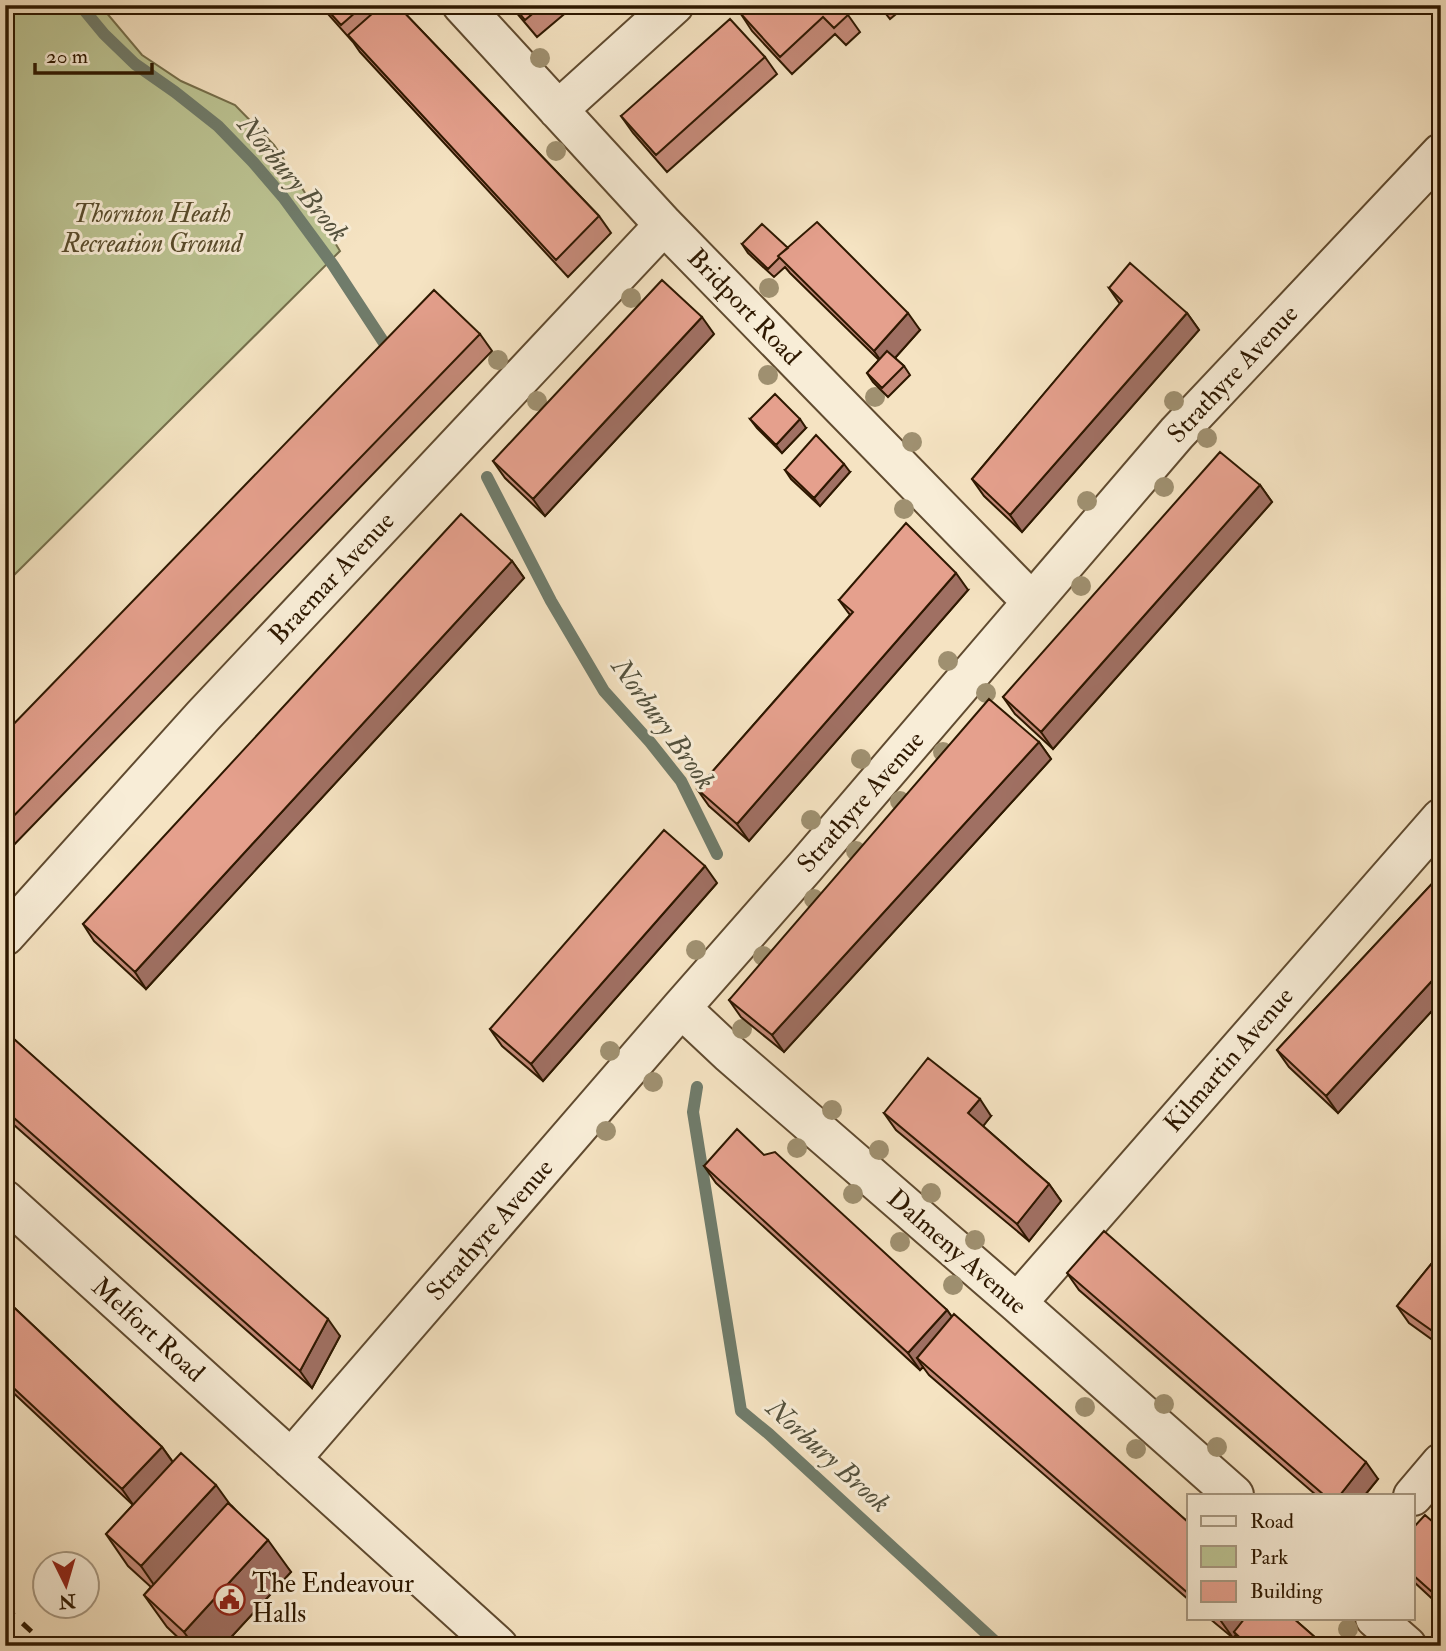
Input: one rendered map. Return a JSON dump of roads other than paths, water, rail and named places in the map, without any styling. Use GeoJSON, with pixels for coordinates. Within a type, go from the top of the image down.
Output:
{"type":"FeatureCollection","features":[{"type":"Feature","properties":{"kind":"street","name":"Bridport Road"},"geometry":{"type":"LineString","coordinates":[[462,5],[664,225],[1032,602]]}},
{"type":"Feature","properties":{"kind":"street"},"geometry":{"type":"LineString","coordinates":[[558,110],[674,5]]}},
{"type":"Feature","properties":{"kind":"street","name":"Strathyre Avenue"},"geometry":{"type":"LineString","coordinates":[[291,1459],[805,867],[1177,433],[1441,153]]}},
{"type":"Feature","properties":{"kind":"street","name":"Braemar Avenue"},"geometry":{"type":"LineString","coordinates":[[5,936],[203,716],[664,225]]}},
{"type":"Feature","properties":{"kind":"street","name":"Kilmartin Avenue"},"geometry":{"type":"LineString","coordinates":[[1017,1303],[1441,818]]}},
{"type":"Feature","properties":{"kind":"street","name":"Dalmeny Avenue"},"geometry":{"type":"LineString","coordinates":[[681,1008],[730,1054],[1233,1494]]}},
{"type":"Feature","properties":{"kind":"street","name":"Melfort Road"},"geometry":{"type":"LineString","coordinates":[[5,1200],[498,1646]]}},
{"type":"Feature","properties":{"kind":"street"},"geometry":{"type":"LineString","coordinates":[[1414,1495],[1441,1463]]}},
{"type":"Feature","properties":{"kind":"street"},"geometry":{"type":"LineString","coordinates":[[1377,1620],[1407,1646]]}},
{"type":"Feature","properties":{"kind":"waterway","name":"Norbury Brook"},"geometry":{"type":"LineString","coordinates":[[80,5],[104,34],[135,64],[218,126],[253,162],[283,197],[333,265],[392,355]]}},
{"type":"Feature","properties":{"kind":"waterway","name":"Norbury Brook"},"geometry":{"type":"LineString","coordinates":[[487,477],[551,601],[604,691],[681,781],[717,854]]}},
{"type":"Feature","properties":{"kind":"waterway","name":"Norbury Brook"},"geometry":{"type":"LineString","coordinates":[[697,1087],[693,1112],[741,1411],[1000,1646]]}},
{"type":"Feature","properties":{"kind":"railway"},"geometry":{"type":"LineString","coordinates":[[5,1607],[47,1646]]}},
{"type":"Feature","properties":{"kind":"railway"},"geometry":{"type":"LineString","coordinates":[[5,1635],[16,1646]]}},
{"type":"Feature","properties":{"kind":"place","name":"The Endeavour Halls"},"geometry":{"type":"Point","coordinates":[229,1599]}},
{"type":"Feature","properties":{"kind":"park label","name":"Thornton Heath Recreation Ground"},"geometry":{"type":"Point","coordinates":[152,229]}}]}
